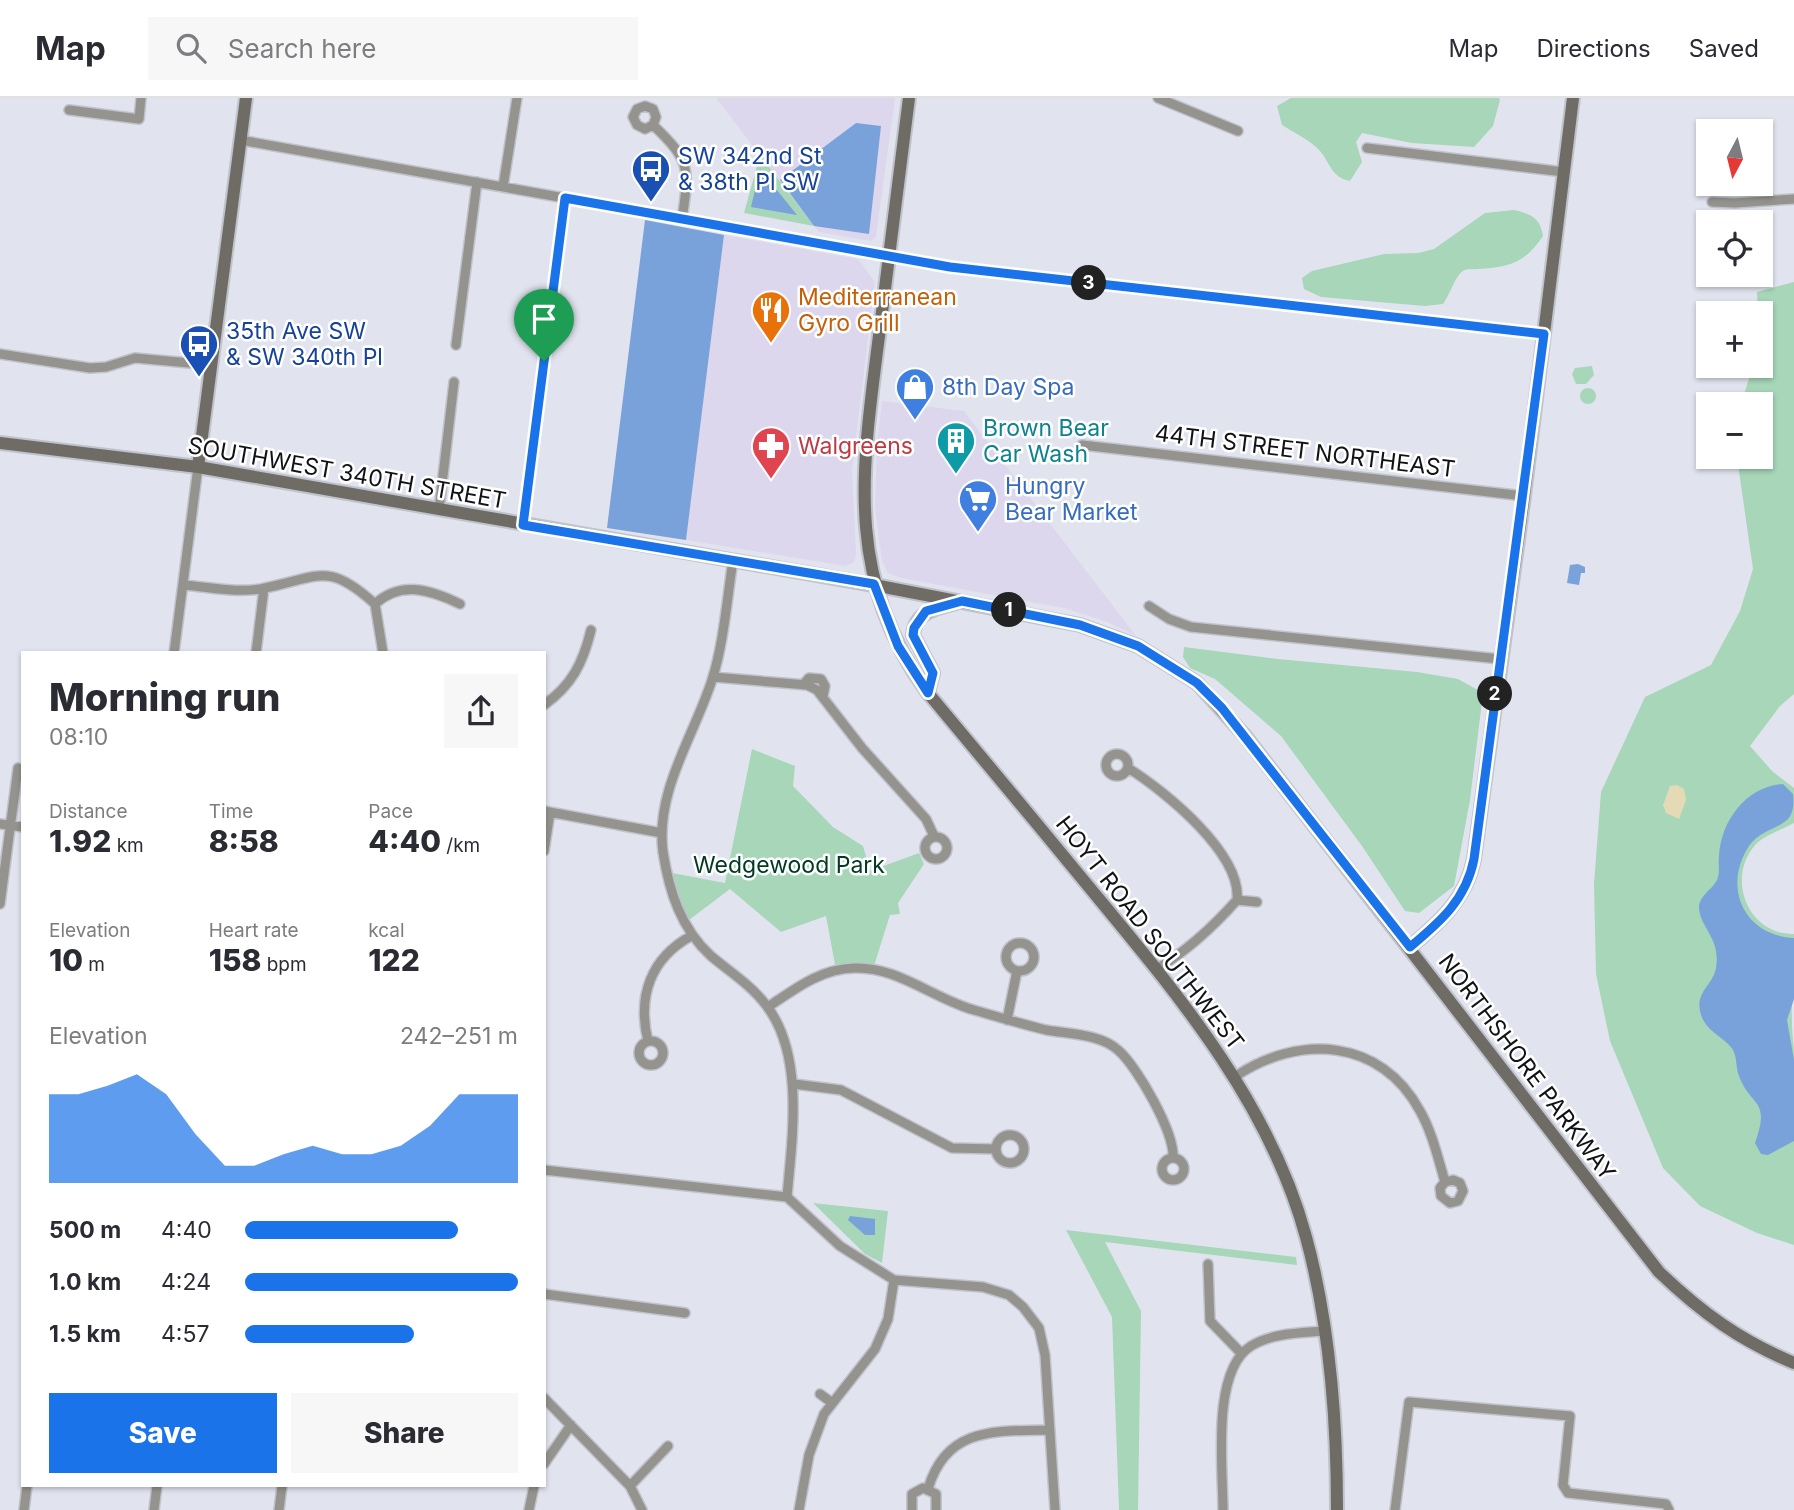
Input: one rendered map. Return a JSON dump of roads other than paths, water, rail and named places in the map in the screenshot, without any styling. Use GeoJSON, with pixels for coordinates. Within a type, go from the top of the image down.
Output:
{"type":"FeatureCollection","features":[{"type":"Feature","properties":{"kind":"main road"},"geometry":{"type":"LineString","coordinates":[[198,467],[246,98]]}},
{"type":"Feature","properties":{"kind":"main road","name":"HOYT ROAD SOUTHWEST"},"geometry":{"type":"LineString","coordinates":[[909,98],[864,458],[865,522],[874,584],[898,646],[928,693],[1157,969],[1236,1076],[1286,1179],[1320,1296],[1332,1390],[1337,1510]]}},
{"type":"Feature","properties":{"kind":"main road"},"geometry":{"type":"LineString","coordinates":[[1410,947],[1453,907],[1472,868],[1524,496],[1573,98]]}},
{"type":"Feature","properties":{"kind":"main road","name":"SOUTHWEST 340TH STREET"},"geometry":{"type":"LineString","coordinates":[[0,443],[198,467],[874,584],[1080,625],[1138,646]]}},
{"type":"Feature","properties":{"kind":"main road"},"geometry":{"type":"LineString","coordinates":[[928,693],[933,673],[913,635],[914,628],[926,611],[962,601]]}},
{"type":"Feature","properties":{"kind":"main road","name":"NORTHSHORE PARKWAY"},"geometry":{"type":"LineString","coordinates":[[1138,646],[1197,683],[1222,708],[1410,947],[1659,1272],[1692,1304],[1732,1333],[1794,1363]]}},
{"type":"Feature","properties":{"kind":"street"},"geometry":{"type":"LineString","coordinates":[[69,110],[139,119],[141,98]]}},
{"type":"Feature","properties":{"kind":"street"},"geometry":{"type":"LineString","coordinates":[[503,187],[516,98]]}},
{"type":"Feature","properties":{"kind":"street"},"geometry":{"type":"LineString","coordinates":[[1157,98],[1238,131]]}},
{"type":"Feature","properties":{"kind":"street"},"geometry":{"type":"LineString","coordinates":[[653,125],[675,147],[685,166],[688,176],[682,220]]}},
{"type":"Feature","properties":{"kind":"street"},"geometry":{"type":"LineString","coordinates":[[240,140],[950,267],[1544,334]]}},
{"type":"Feature","properties":{"kind":"street"},"geometry":{"type":"LineString","coordinates":[[1367,148],[1564,172]]}},
{"type":"Feature","properties":{"kind":"street"},"geometry":{"type":"LineString","coordinates":[[456,345],[477,182]]}},
{"type":"Feature","properties":{"kind":"street"},"geometry":{"type":"LineString","coordinates":[[523,525],[565,198]]}},
{"type":"Feature","properties":{"kind":"street"},"geometry":{"type":"LineString","coordinates":[[1712,202],[1735,204],[1794,199]]}},
{"type":"Feature","properties":{"kind":"street"},"geometry":{"type":"LineString","coordinates":[[0,354],[90,368],[106,367],[135,358],[211,365]]}},
{"type":"Feature","properties":{"kind":"street"},"geometry":{"type":"LineString","coordinates":[[439,510],[454,382]]}},
{"type":"Feature","properties":{"kind":"street","name":"44TH STREET NORTHEAST"},"geometry":{"type":"LineString","coordinates":[[1082,445],[1524,496]]}},
{"type":"Feature","properties":{"kind":"street"},"geometry":{"type":"LineString","coordinates":[[174,651],[198,467]]}},
{"type":"Feature","properties":{"kind":"street"},"geometry":{"type":"LineString","coordinates":[[733,560],[713,677],[672,779],[662,834],[670,885],[691,936],[768,1007],[779,1032],[794,1084],[787,1197]]}},
{"type":"Feature","properties":{"kind":"street"},"geometry":{"type":"LineString","coordinates":[[183,585],[264,589],[318,574],[337,577],[354,585],[375,604],[383,651]]}},
{"type":"Feature","properties":{"kind":"street"},"geometry":{"type":"LineString","coordinates":[[256,651],[264,589]]}},
{"type":"Feature","properties":{"kind":"street"},"geometry":{"type":"LineString","coordinates":[[375,604],[393,591],[415,589],[437,593],[460,604]]}},
{"type":"Feature","properties":{"kind":"street"},"geometry":{"type":"LineString","coordinates":[[1149,607],[1169,619],[1191,627],[1500,659]]}},
{"type":"Feature","properties":{"kind":"street"},"geometry":{"type":"LineString","coordinates":[[546,704],[563,692],[578,672],[590,630]]}},
{"type":"Feature","properties":{"kind":"street"},"geometry":{"type":"LineString","coordinates":[[713,677],[803,685],[823,696],[862,748],[928,822],[934,836]]}},
{"type":"Feature","properties":{"kind":"street"},"geometry":{"type":"LineString","coordinates":[[0,904],[5,825],[18,768]]}},
{"type":"Feature","properties":{"kind":"street"},"geometry":{"type":"LineString","coordinates":[[1128,768],[1158,789],[1220,850],[1237,880],[1237,900],[1184,952],[1157,969]]}},
{"type":"Feature","properties":{"kind":"street"},"geometry":{"type":"LineString","coordinates":[[547,812],[662,834]]}},
{"type":"Feature","properties":{"kind":"street"},"geometry":{"type":"LineString","coordinates":[[1237,900],[1257,902]]}},
{"type":"Feature","properties":{"kind":"street"},"geometry":{"type":"LineString","coordinates":[[648,1041],[646,1003],[653,971],[671,947],[691,936]]}},
{"type":"Feature","properties":{"kind":"street"},"geometry":{"type":"LineString","coordinates":[[768,1007],[817,976],[860,968],[899,976],[955,1005],[1007,1020],[1097,1039],[1118,1049],[1160,1115],[1172,1142],[1174,1158]]}},
{"type":"Feature","properties":{"kind":"street"},"geometry":{"type":"LineString","coordinates":[[1007,1020],[1017,971]]}},
{"type":"Feature","properties":{"kind":"street"},"geometry":{"type":"LineString","coordinates":[[1236,1076],[1256,1062],[1292,1050],[1332,1048],[1361,1055],[1389,1073],[1421,1111],[1445,1182]]}},
{"type":"Feature","properties":{"kind":"street"},"geometry":{"type":"LineString","coordinates":[[794,1084],[841,1090],[952,1147],[996,1149]]}},
{"type":"Feature","properties":{"kind":"street"},"geometry":{"type":"LineString","coordinates":[[546,1170],[787,1197],[840,1246],[894,1280],[983,1287],[1009,1295],[1023,1307],[1039,1328],[1042,1342],[1055,1510]]}},
{"type":"Feature","properties":{"kind":"street"},"geometry":{"type":"LineString","coordinates":[[1208,1264],[1210,1321],[1241,1353]]}},
{"type":"Feature","properties":{"kind":"street"},"geometry":{"type":"LineString","coordinates":[[799,1510],[809,1455],[831,1402],[875,1349],[888,1319],[894,1280]]}},
{"type":"Feature","properties":{"kind":"street"},"geometry":{"type":"LineString","coordinates":[[546,1294],[685,1313]]}},
{"type":"Feature","properties":{"kind":"street"},"geometry":{"type":"LineString","coordinates":[[1223,1510],[1224,1390],[1234,1363],[1241,1353],[1271,1337],[1324,1331]]}},
{"type":"Feature","properties":{"kind":"street"},"geometry":{"type":"LineString","coordinates":[[820,1394],[831,1402]]}},
{"type":"Feature","properties":{"kind":"street"},"geometry":{"type":"LineString","coordinates":[[546,1400],[630,1486],[642,1510]]}},
{"type":"Feature","properties":{"kind":"street"},"geometry":{"type":"LineString","coordinates":[[1395,1510],[1409,1402],[1570,1416],[1563,1485],[1568,1493],[1666,1504],[1669,1510]]}},
{"type":"Feature","properties":{"kind":"street"},"geometry":{"type":"LineString","coordinates":[[546,1461],[571,1425]]}},
{"type":"Feature","properties":{"kind":"street"},"geometry":{"type":"LineString","coordinates":[[928,1489],[932,1473],[943,1459],[974,1435],[999,1430],[1048,1430]]}},
{"type":"Feature","properties":{"kind":"street"},"geometry":{"type":"LineString","coordinates":[[630,1486],[668,1447]]}},
{"type":"Feature","properties":{"kind":"street"},"geometry":{"type":"LineString","coordinates":[[24,1510],[27,1487]]}},
{"type":"Feature","properties":{"kind":"street"},"geometry":{"type":"LineString","coordinates":[[154,1510],[158,1487]]}},
{"type":"Feature","properties":{"kind":"street"},"geometry":{"type":"LineString","coordinates":[[279,1510],[282,1487]]}},
{"type":"Feature","properties":{"kind":"street"},"geometry":{"type":"LineString","coordinates":[[529,1510],[534,1487]]}},
{"type":"Feature","properties":{"kind":"street"},"geometry":{"type":"LineString","coordinates":[[912,1510],[912,1494],[919,1489],[928,1489],[938,1499],[936,1510]]}},
{"type":"Feature","properties":{"kind":"water"},"geometry":{"type":"Polygon","coordinates":[[[856,123],[881,126],[869,234],[814,226],[780,180],[856,123]]]}},
{"type":"Feature","properties":{"kind":"water"},"geometry":{"type":"Polygon","coordinates":[[[760,169],[797,215],[751,207],[760,169]]]}},
{"type":"Feature","properties":{"kind":"water"},"geometry":{"type":"Polygon","coordinates":[[[645,220],[724,235],[686,540],[607,528],[645,220]]]}},
{"type":"Feature","properties":{"kind":"water"},"geometry":{"type":"Polygon","coordinates":[[[1570,565],[1585,567],[1579,585],[1567,583],[1570,565]]]}},
{"type":"Feature","properties":{"kind":"water"},"geometry":{"type":"Polygon","coordinates":[[[1783,784],[1793,794],[1791,813],[1783,823],[1753,841],[1741,862],[1738,877],[1738,893],[1751,919],[1762,929],[1794,938],[1794,999],[1787,1020],[1794,1060],[1794,1141],[1768,1155],[1761,1154],[1755,1143],[1761,1118],[1760,1110],[1739,1076],[1734,1053],[1730,1046],[1708,1027],[1700,1011],[1700,998],[1714,974],[1717,958],[1716,949],[1699,908],[1702,899],[1718,877],[1721,843],[1738,807],[1758,791],[1783,784]]]}},
{"type":"Feature","properties":{"kind":"water"},"geometry":{"type":"Polygon","coordinates":[[[850,1216],[875,1219],[875,1235],[865,1235],[848,1220],[850,1216]]]}},
{"type":"Feature","properties":{"kind":"place","name":"SW 342nd St & 38th Pl SW"},"geometry":{"type":"Point","coordinates":[651,203]}},
{"type":"Feature","properties":{"kind":"place","name":"Mediterranean Gyro Grill"},"geometry":{"type":"Point","coordinates":[771,344]}},
{"type":"Feature","properties":{"kind":"place","name":"35th Ave SW & SW 340th Pl"},"geometry":{"type":"Point","coordinates":[199,378]}},
{"type":"Feature","properties":{"kind":"place","name":"8th Day Spa"},"geometry":{"type":"Point","coordinates":[915,421]}},
{"type":"Feature","properties":{"kind":"place","name":"Brown Bear Car Wash"},"geometry":{"type":"Point","coordinates":[956,475]}},
{"type":"Feature","properties":{"kind":"place","name":"Walgreens"},"geometry":{"type":"Point","coordinates":[771,480]}},
{"type":"Feature","properties":{"kind":"place","name":"Hungry Bear Market"},"geometry":{"type":"Point","coordinates":[978,533]}},
{"type":"Feature","properties":{"kind":"park label","name":"Wedgewood Park"},"geometry":{"type":"Point","coordinates":[789,865]}}]}
